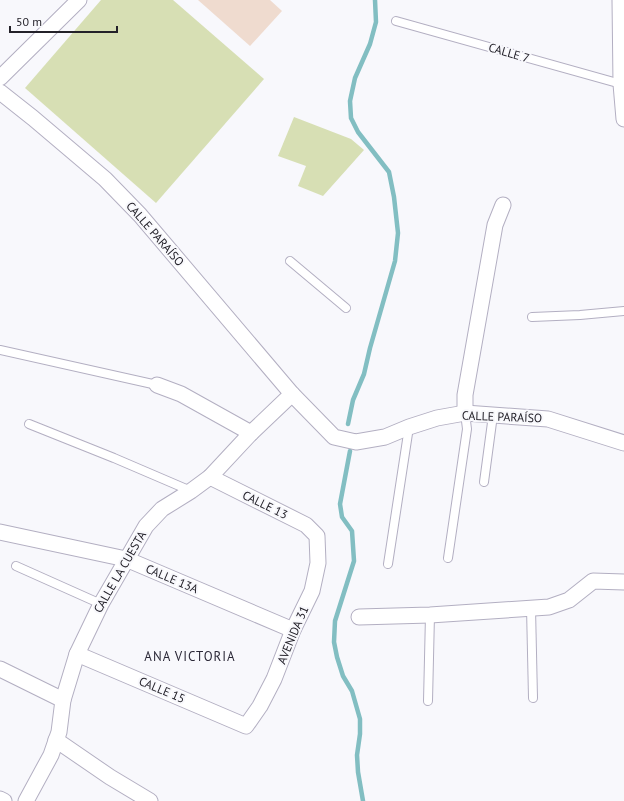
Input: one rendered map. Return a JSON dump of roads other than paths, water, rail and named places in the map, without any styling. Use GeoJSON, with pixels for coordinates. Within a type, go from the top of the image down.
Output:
{"type":"FeatureCollection","features":[{"type":"Feature","properties":{"kind":"street"},"geometry":{"type":"LineString","coordinates":[[0,78],[79,0]]}},
{"type":"Feature","properties":{"kind":"street"},"geometry":{"type":"LineString","coordinates":[[621,2],[621,84],[624,119]]}},
{"type":"Feature","properties":{"kind":"street","name":"CALLE PARAÍSO"},"geometry":{"type":"LineString","coordinates":[[0,92],[105,179],[140,214],[292,394],[334,437],[356,442],[385,437],[437,418],[465,414],[548,419],[624,443]]}},
{"type":"Feature","properties":{"kind":"street"},"geometry":{"type":"LineString","coordinates":[[465,414],[465,396],[495,225],[503,205]]}},
{"type":"Feature","properties":{"kind":"street"},"geometry":{"type":"LineString","coordinates":[[157,385],[181,394],[251,432]]}},
{"type":"Feature","properties":{"kind":"street","name":"CALLE LA CUESTA"},"geometry":{"type":"LineString","coordinates":[[26,801],[51,755],[59,732],[63,700],[77,654],[101,604],[146,526],[162,509],[192,491],[210,477],[251,432],[292,394]]}},
{"type":"Feature","properties":{"kind":"street","name":"CALLE 13"},"geometry":{"type":"LineString","coordinates":[[210,477],[306,525],[317,536]]}},
{"type":"Feature","properties":{"kind":"street","name":"CALLE 13A"},"geometry":{"type":"LineString","coordinates":[[0,532],[126,559],[293,630]]}},
{"type":"Feature","properties":{"kind":"street","name":"AVENIDA 31"},"geometry":{"type":"LineString","coordinates":[[246,726],[260,706],[274,679],[293,630],[312,591],[318,563],[317,536]]}},
{"type":"Feature","properties":{"kind":"street"},"geometry":{"type":"LineString","coordinates":[[359,617],[430,615],[549,607],[570,600],[593,581],[624,582]]}},
{"type":"Feature","properties":{"kind":"street","name":"CALLE 15"},"geometry":{"type":"LineString","coordinates":[[77,654],[246,726]]}},
{"type":"Feature","properties":{"kind":"street"},"geometry":{"type":"LineString","coordinates":[[0,669],[63,700]]}},
{"type":"Feature","properties":{"kind":"street"},"geometry":{"type":"LineString","coordinates":[[56,740],[103,772],[150,801]]}},
{"type":"Feature","properties":{"kind":"street"},"geometry":{"type":"LineString","coordinates":[[0,799],[4,801]]}},
{"type":"Feature","properties":{"kind":"lane","name":"CALLE 7"},"geometry":{"type":"LineString","coordinates":[[396,21],[621,84]]}},
{"type":"Feature","properties":{"kind":"lane"},"geometry":{"type":"LineString","coordinates":[[290,261],[346,308]]}},
{"type":"Feature","properties":{"kind":"lane"},"geometry":{"type":"LineString","coordinates":[[532,317],[624,311]]}},
{"type":"Feature","properties":{"kind":"lane"},"geometry":{"type":"LineString","coordinates":[[0,350],[157,385]]}},
{"type":"Feature","properties":{"kind":"lane"},"geometry":{"type":"LineString","coordinates":[[448,558],[467,429],[465,414]]}},
{"type":"Feature","properties":{"kind":"lane"},"geometry":{"type":"LineString","coordinates":[[484,482],[493,415]]}},
{"type":"Feature","properties":{"kind":"lane"},"geometry":{"type":"LineString","coordinates":[[29,424],[192,491]]}},
{"type":"Feature","properties":{"kind":"lane"},"geometry":{"type":"LineString","coordinates":[[388,564],[409,427]]}},
{"type":"Feature","properties":{"kind":"lane"},"geometry":{"type":"LineString","coordinates":[[16,566],[101,604]]}},
{"type":"Feature","properties":{"kind":"lane"},"geometry":{"type":"LineString","coordinates":[[531,608],[533,698]]}},
{"type":"Feature","properties":{"kind":"lane"},"geometry":{"type":"LineString","coordinates":[[428,701],[430,615]]}},
{"type":"Feature","properties":{"kind":"waterway"},"geometry":{"type":"LineString","coordinates":[[348,424],[353,400],[364,374],[395,261],[398,233],[394,197],[389,172],[358,132],[351,118],[350,101],[355,78],[370,44],[376,22],[375,0]]}},
{"type":"Feature","properties":{"kind":"waterway"},"geometry":{"type":"LineString","coordinates":[[350,451],[340,504],[342,517],[352,531],[354,561],[335,621],[334,642],[343,676],[352,691],[360,719],[360,734],[357,755],[358,772],[363,801]]}},
{"type":"Feature","properties":{"kind":"district","name":"ANA VICTORIA"},"geometry":{"type":"Point","coordinates":[190,656]}}]}
